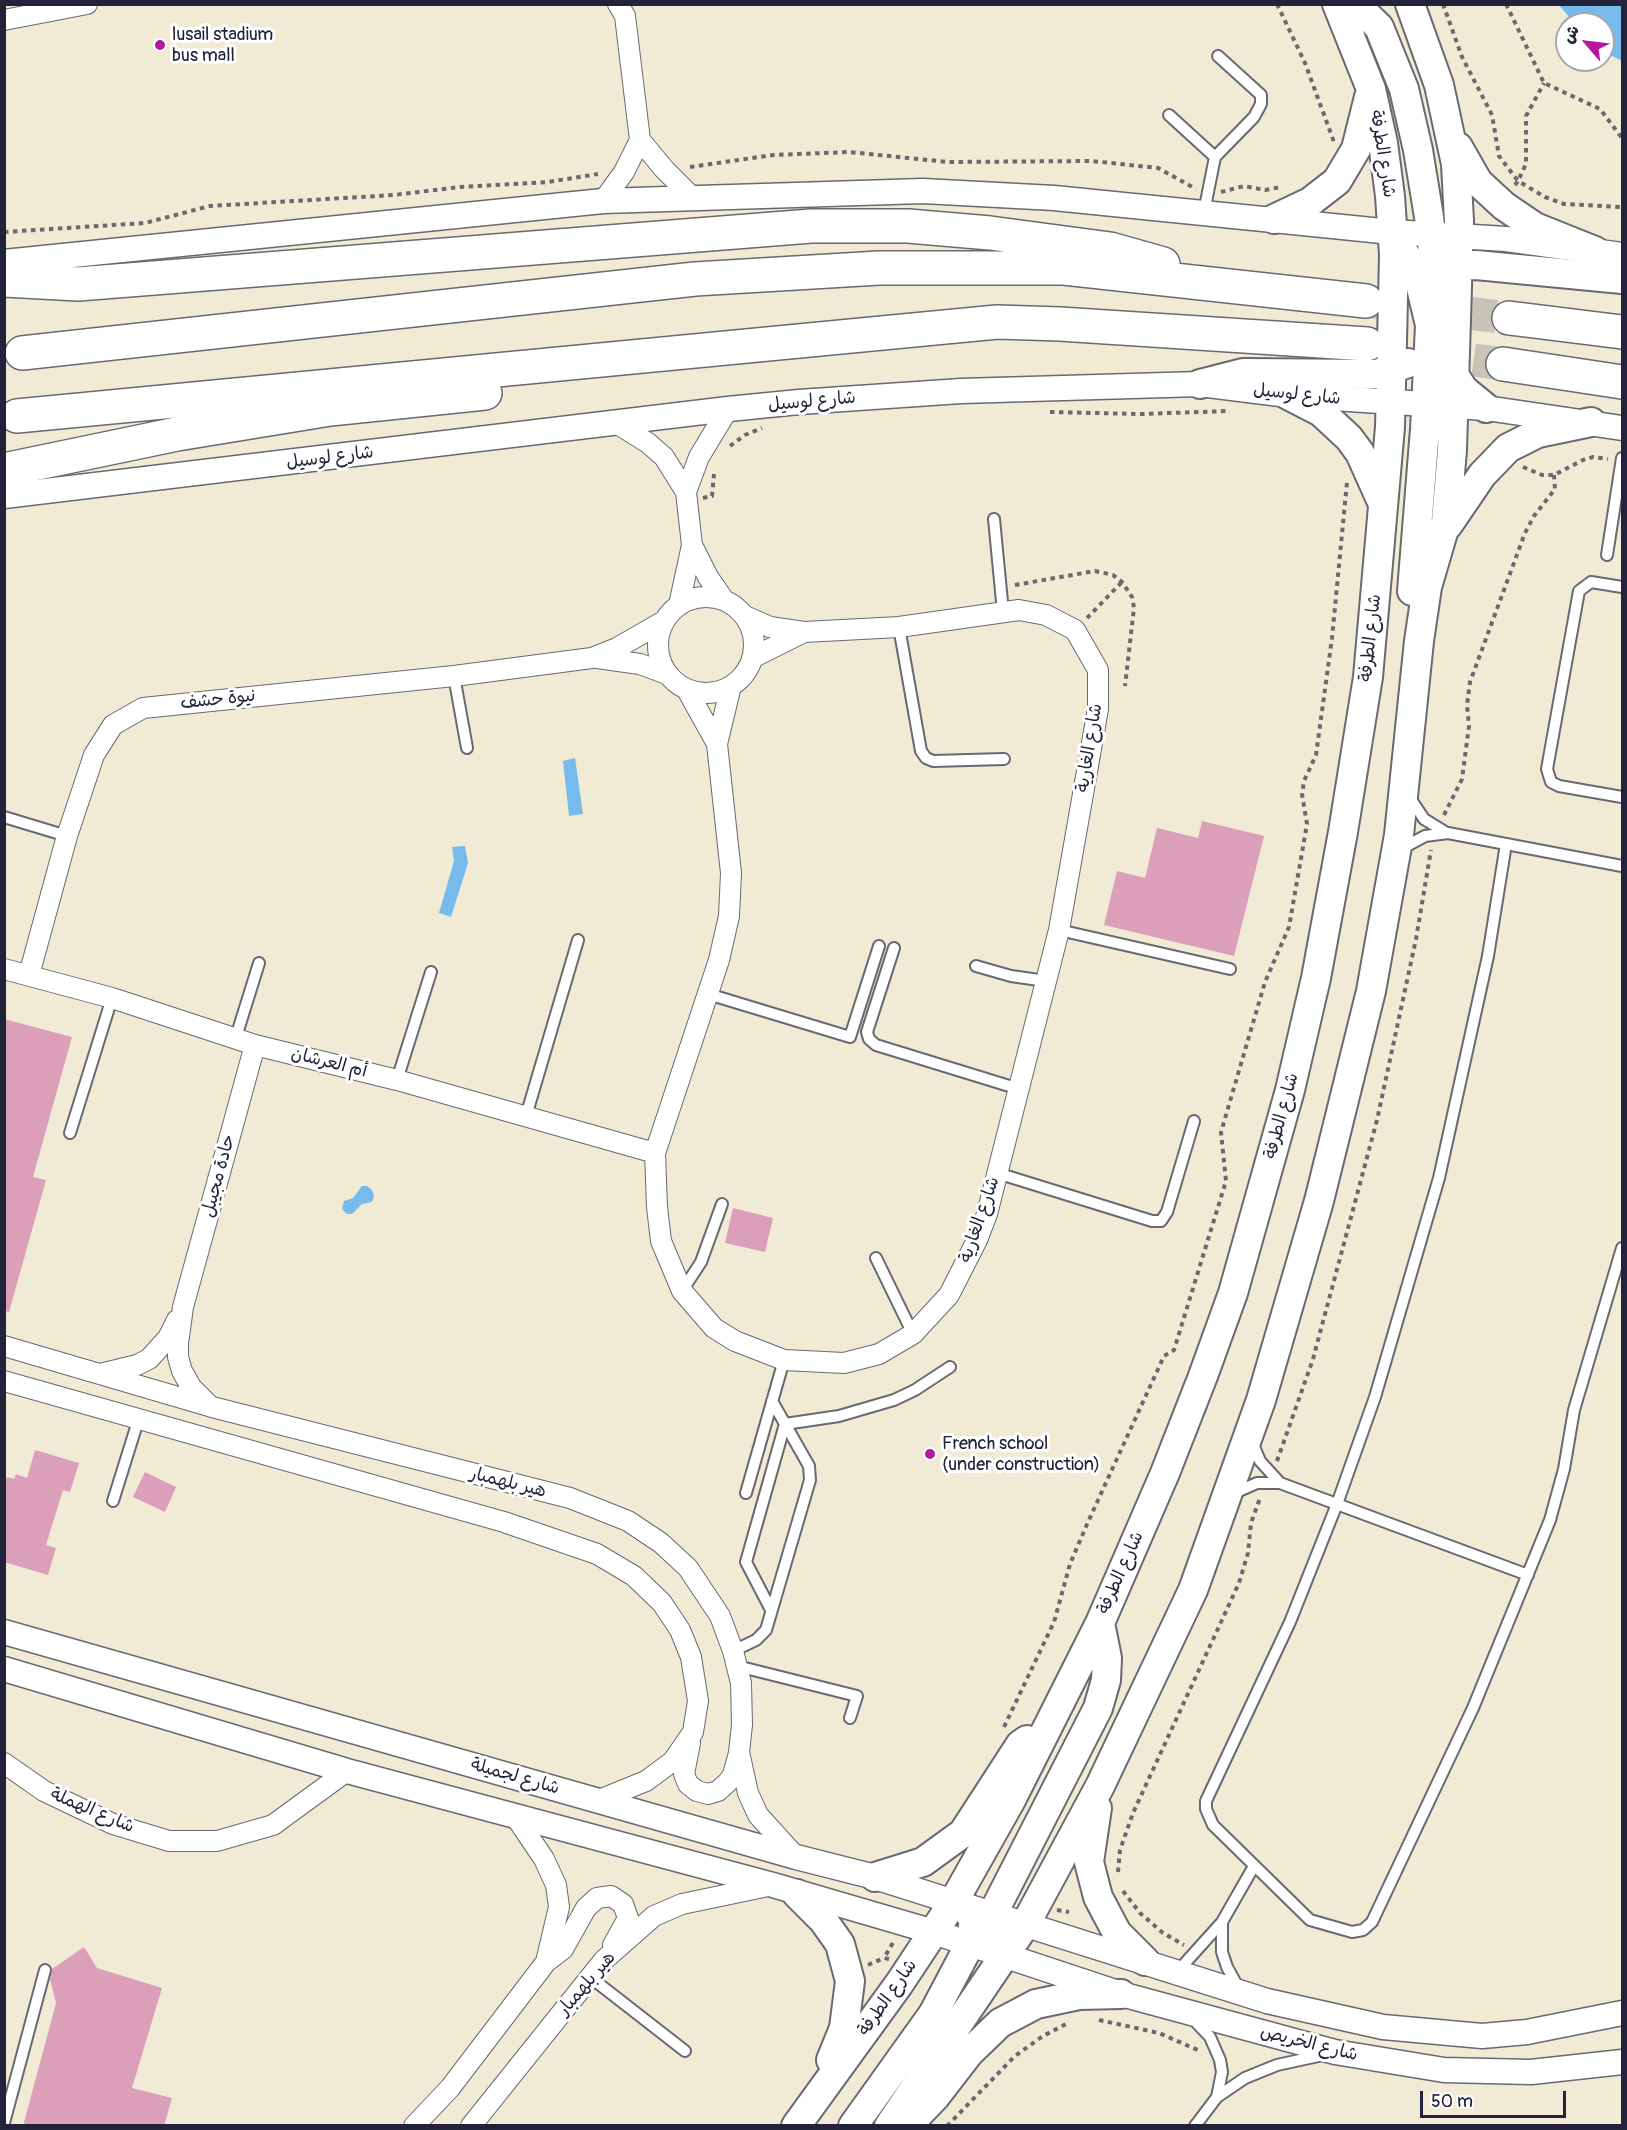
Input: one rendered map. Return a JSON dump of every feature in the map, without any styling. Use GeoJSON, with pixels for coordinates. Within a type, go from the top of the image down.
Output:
{"type":"FeatureCollection","features":[{"type":"Feature","properties":{"kind":"highway"},"geometry":{"type":"LineString","coordinates":[[4,280],[52,285],[78,284],[762,227],[860,225],[980,232],[1110,249],[1159,262],[1206,284]]}},
{"type":"Feature","properties":{"kind":"highway"},"geometry":{"type":"LineString","coordinates":[[22,353],[695,279],[868,269],[1064,268],[1366,301]]}},
{"type":"Feature","properties":{"kind":"highway"},"geometry":{"type":"LineString","coordinates":[[1509,318],[1623,332]]}},
{"type":"Feature","properties":{"kind":"highway"},"geometry":{"type":"LineString","coordinates":[[4,470],[177,434],[330,410],[650,375],[930,339],[997,322]]}},
{"type":"Feature","properties":{"kind":"highway"},"geometry":{"type":"LineString","coordinates":[[18,416],[997,322],[1060,324],[1384,353]]}},
{"type":"Feature","properties":{"kind":"highway"},"geometry":{"type":"LineString","coordinates":[[1503,364],[1623,382]]}},
{"type":"Feature","properties":{"kind":"main road","name":"شارع الطرفة"},"geometry":{"type":"LineString","coordinates":[[798,2122],[954,1901],[1049,1725],[1100,1623],[1166,1473],[1203,1376],[1236,1282],[1290,1090],[1316,978],[1345,821],[1368,677],[1391,402],[1384,353],[1392,232],[1383,143],[1371,89],[1337,4]]}},
{"type":"Feature","properties":{"kind":"main road"},"geometry":{"type":"LineString","coordinates":[[1355,4],[1379,27],[1404,89],[1418,150],[1445,235]]}},
{"type":"Feature","properties":{"kind":"main road"},"geometry":{"type":"LineString","coordinates":[[889,2126],[1025,1925],[1100,1786],[1193,1590],[1249,1433],[1319,1201],[1371,991],[1396,854],[1413,686],[1427,587],[1448,507],[1440,405],[1442,333],[1439,276],[1445,235],[1459,191],[1439,85],[1410,4]]}},
{"type":"Feature","properties":{"kind":"main road"},"geometry":{"type":"LineString","coordinates":[[1274,219],[1297,210],[1325,193],[1344,171],[1356,149],[1371,89]]}},
{"type":"Feature","properties":{"kind":"main road"},"geometry":{"type":"LineString","coordinates":[[1450,134],[1478,182],[1504,206],[1535,227],[1595,251]]}},
{"type":"Feature","properties":{"kind":"main road"},"geometry":{"type":"LineString","coordinates":[[1392,232],[1412,264],[1439,276],[1496,265],[1623,279]]}},
{"type":"Feature","properties":{"kind":"main road"},"geometry":{"type":"LineString","coordinates":[[1200,384],[1243,373],[1377,374],[1384,353],[1439,276]]}},
{"type":"Feature","properties":{"kind":"main road"},"geometry":{"type":"LineString","coordinates":[[1384,353],[1442,333]]}},
{"type":"Feature","properties":{"kind":"main road"},"geometry":{"type":"LineString","coordinates":[[1442,333],[1446,362],[1454,377],[1464,390],[1486,408]]}},
{"type":"Feature","properties":{"kind":"main road"},"geometry":{"type":"LineString","coordinates":[[1413,686],[1409,622],[1440,405],[1454,377]]}},
{"type":"Feature","properties":{"kind":"main road"},"geometry":{"type":"LineString","coordinates":[[1288,395],[1321,412],[1349,438],[1364,461],[1384,506]]}},
{"type":"Feature","properties":{"kind":"main road"},"geometry":{"type":"LineString","coordinates":[[1442,534],[1468,492],[1493,461],[1508,448],[1538,433],[1591,422]]}},
{"type":"Feature","properties":{"kind":"main road"},"geometry":{"type":"LineString","coordinates":[[1004,1956],[991,1933],[989,1921],[991,1914],[1098,1708],[1106,1680],[1107,1658],[1100,1623]]}},
{"type":"Feature","properties":{"kind":"main road"},"geometry":{"type":"LineString","coordinates":[[875,1876],[923,1862],[963,1833],[1020,1744],[1049,1725]]}},
{"type":"Feature","properties":{"kind":"main road"},"geometry":{"type":"LineString","coordinates":[[1100,1786],[1089,1862],[1098,1897],[1117,1933],[1145,1961]]}},
{"type":"Feature","properties":{"kind":"main road"},"geometry":{"type":"LineString","coordinates":[[785,1890],[823,1920],[840,1944],[850,1981],[844,2028],[817,2089],[798,2122]]}},
{"type":"Feature","properties":{"kind":"main road"},"geometry":{"type":"LineString","coordinates":[[853,2126],[933,2014],[970,1944],[974,1921],[968,1911],[954,1901]]}},
{"type":"Feature","properties":{"kind":"main road"},"geometry":{"type":"LineString","coordinates":[[907,2126],[935,2097],[969,2053],[1000,2023],[1036,2004],[1079,1995],[1121,1994]]}},
{"type":"Feature","properties":{"kind":"street"},"geometry":{"type":"LineString","coordinates":[[5,20],[87,4]]}},
{"type":"Feature","properties":{"kind":"street"},"geometry":{"type":"LineString","coordinates":[[624,8],[640,140],[664,170],[691,196]]}},
{"type":"Feature","properties":{"kind":"street"},"geometry":{"type":"LineString","coordinates":[[603,201],[624,172],[640,140]]}},
{"type":"Feature","properties":{"kind":"street"},"geometry":{"type":"LineString","coordinates":[[4,262],[603,201],[691,196],[923,191],[1054,198],[1392,232],[1506,239],[1623,255]]}},
{"type":"Feature","properties":{"kind":"street","name":"شارع لوسيل"},"geometry":{"type":"LineString","coordinates":[[4,496],[799,402],[961,391],[1200,384],[1288,395],[1486,408],[1623,428]]}},
{"type":"Feature","properties":{"kind":"street"},"geometry":{"type":"LineString","coordinates":[[686,492],[699,457],[728,410]]}},
{"type":"Feature","properties":{"kind":"street"},"geometry":{"type":"LineString","coordinates":[[616,423],[648,443],[664,457],[686,492],[692,545],[679,605]]}},
{"type":"Feature","properties":{"kind":"street"},"geometry":{"type":"LineString","coordinates":[[692,545],[708,577],[724,600],[745,616],[770,627],[804,632],[899,627],[1019,610],[1046,615],[1075,630]]}},
{"type":"Feature","properties":{"kind":"street"},"geometry":{"type":"LineString","coordinates":[[724,600],[709,597],[694,598],[679,605],[664,621],[658,642],[658,654],[668,674],[687,690],[714,693],[731,686],[748,669],[752,658],[753,636],[745,616]]}},
{"type":"Feature","properties":{"kind":"street","name":"نيوة حشف"},"geometry":{"type":"LineString","coordinates":[[592,658],[623,645],[664,621]]}},
{"type":"Feature","properties":{"kind":"street","name":"شارع الغارية"},"geometry":{"type":"LineString","coordinates":[[731,686],[717,744],[731,873],[729,916],[708,994],[656,1153],[657,1207],[661,1241],[682,1292],[714,1328],[735,1341],[784,1360],[844,1363],[879,1354],[913,1334],[949,1295],[964,1268],[987,1214],[1059,930],[1098,709],[1098,670],[1075,630]]}},
{"type":"Feature","properties":{"kind":"street"},"geometry":{"type":"LineString","coordinates":[[752,658],[804,632]]}},
{"type":"Feature","properties":{"kind":"street","name":"نيوة حشف"},"geometry":{"type":"LineString","coordinates":[[29,975],[67,836],[94,755],[113,725],[143,708],[454,676],[592,658],[640,664],[668,674]]}},
{"type":"Feature","properties":{"kind":"street","name":"شارع الغارية"},"geometry":{"type":"LineString","coordinates":[[687,690],[717,744]]}},
{"type":"Feature","properties":{"kind":"street","name":"أم العرشان"},"geometry":{"type":"LineString","coordinates":[[4,969],[112,998],[255,1044],[397,1080],[656,1153]]}},
{"type":"Feature","properties":{"kind":"street","name":"حادة مجيبل"},"geometry":{"type":"LineString","coordinates":[[212,1407],[191,1387],[178,1358],[183,1307],[255,1044]]}},
{"type":"Feature","properties":{"kind":"street","name":"حادة مجيبل"},"geometry":{"type":"LineString","coordinates":[[100,1374],[137,1365],[149,1359],[168,1338],[183,1307]]}},
{"type":"Feature","properties":{"kind":"street","name":"هير بلهمبار"},"geometry":{"type":"LineString","coordinates":[[4,1346],[212,1407],[570,1498],[628,1521],[661,1543],[688,1568],[720,1616],[741,1683],[742,1725],[739,1752],[748,1793],[758,1815],[796,1857]]}},
{"type":"Feature","properties":{"kind":"street"},"geometry":{"type":"LineString","coordinates":[[4,1381],[138,1421],[504,1522],[597,1554],[634,1576],[662,1602],[680,1630],[691,1657],[698,1701],[684,1774],[688,1784],[697,1791],[708,1794],[718,1791],[733,1775],[739,1752]]}},
{"type":"Feature","properties":{"kind":"street","name":"شارع لجميلة"},"geometry":{"type":"LineString","coordinates":[[4,1632],[796,1857],[875,1876],[1025,1925]]}},
{"type":"Feature","properties":{"kind":"street","name":"شارع لجميلة"},"geometry":{"type":"LineString","coordinates":[[4,1669],[347,1771],[934,1932],[1004,1956]]}},
{"type":"Feature","properties":{"kind":"street"},"geometry":{"type":"LineString","coordinates":[[599,1800],[634,1788],[657,1774],[673,1761],[693,1732]]}},
{"type":"Feature","properties":{"kind":"street","name":"شارع الهملة"},"geometry":{"type":"LineString","coordinates":[[4,1763],[44,1791],[113,1824],[168,1841],[217,1841],[273,1826],[347,1771]]}},
{"type":"Feature","properties":{"kind":"street"},"geometry":{"type":"LineString","coordinates":[[515,1816],[544,1859],[556,1885],[559,1906],[546,1962]]}},
{"type":"Feature","properties":{"kind":"street","name":"هير بلهمبار"},"geometry":{"type":"LineString","coordinates":[[471,2126],[604,1960],[654,1916],[682,1904],[785,1890]]}},
{"type":"Feature","properties":{"kind":"street"},"geometry":{"type":"LineString","coordinates":[[414,2126],[450,2088],[546,1962],[563,1949],[591,1903],[597,1898],[611,1896],[623,1904],[628,1918],[604,1960]]}},
{"type":"Feature","properties":{"kind":"street","name":"شارع الخريص"},"geometry":{"type":"LineString","coordinates":[[1025,1925],[1242,1993],[1383,2027],[1482,2036],[1527,2032],[1623,2013]]}},
{"type":"Feature","properties":{"kind":"street","name":"شارع الخريص"},"geometry":{"type":"LineString","coordinates":[[1004,1956],[1121,1994],[1371,2060],[1444,2070],[1531,2072],[1623,2062]]}},
{"type":"Feature","properties":{"kind":"lane"},"geometry":{"type":"LineString","coordinates":[[1204,213],[1215,157],[1254,117],[1261,104],[1257,90],[1218,56]]}},
{"type":"Feature","properties":{"kind":"lane"},"geometry":{"type":"LineString","coordinates":[[1168,115],[1215,157]]}},
{"type":"Feature","properties":{"kind":"lane"},"geometry":{"type":"LineString","coordinates":[[1607,555],[1622,460]]}},
{"type":"Feature","properties":{"kind":"lane"},"geometry":{"type":"LineString","coordinates":[[994,519],[1003,612]]}},
{"type":"Feature","properties":{"kind":"lane"},"geometry":{"type":"LineString","coordinates":[[1623,587],[1591,582],[1579,591],[1547,769],[1549,778],[1559,786],[1623,797]]}},
{"type":"Feature","properties":{"kind":"lane"},"geometry":{"type":"LineString","coordinates":[[899,627],[921,751],[926,758],[933,761],[1004,759]]}},
{"type":"Feature","properties":{"kind":"lane"},"geometry":{"type":"LineString","coordinates":[[454,676],[467,748]]}},
{"type":"Feature","properties":{"kind":"lane"},"geometry":{"type":"LineString","coordinates":[[1404,783],[1415,809],[1424,819],[1449,833]]}},
{"type":"Feature","properties":{"kind":"lane"},"geometry":{"type":"LineString","coordinates":[[4,817],[67,836]]}},
{"type":"Feature","properties":{"kind":"lane"},"geometry":{"type":"LineString","coordinates":[[1396,854],[1425,836],[1449,833],[1623,866]]}},
{"type":"Feature","properties":{"kind":"lane"},"geometry":{"type":"LineString","coordinates":[[1506,844],[1488,956],[1439,1178],[1399,1321],[1337,1504],[1290,1622],[1206,1801],[1208,1818],[1213,1825],[1310,1920],[1352,1932],[1368,1926],[1473,1708],[1528,1575],[1558,1494],[1574,1410],[1623,1248]]}},
{"type":"Feature","properties":{"kind":"lane"},"geometry":{"type":"LineString","coordinates":[[1059,930],[1230,969]]}},
{"type":"Feature","properties":{"kind":"lane"},"geometry":{"type":"LineString","coordinates":[[526,1116],[579,940]]}},
{"type":"Feature","properties":{"kind":"lane"},"geometry":{"type":"LineString","coordinates":[[708,994],[850,1037],[879,946]]}},
{"type":"Feature","properties":{"kind":"lane"},"geometry":{"type":"LineString","coordinates":[[894,948],[867,1032],[869,1039],[876,1045],[1019,1089]]}},
{"type":"Feature","properties":{"kind":"lane"},"geometry":{"type":"LineString","coordinates":[[236,1037],[259,963]]}},
{"type":"Feature","properties":{"kind":"lane"},"geometry":{"type":"LineString","coordinates":[[976,966],[1011,976],[1046,981]]}},
{"type":"Feature","properties":{"kind":"lane"},"geometry":{"type":"LineString","coordinates":[[397,1080],[431,972]]}},
{"type":"Feature","properties":{"kind":"lane"},"geometry":{"type":"LineString","coordinates":[[70,1133],[112,998]]}},
{"type":"Feature","properties":{"kind":"lane"},"geometry":{"type":"LineString","coordinates":[[997,1173],[1152,1221],[1161,1221],[1167,1212],[1194,1121]]}},
{"type":"Feature","properties":{"kind":"lane"},"geometry":{"type":"LineString","coordinates":[[682,1292],[701,1262],[722,1204]]}},
{"type":"Feature","properties":{"kind":"lane"},"geometry":{"type":"LineString","coordinates":[[876,1258],[913,1334]]}},
{"type":"Feature","properties":{"kind":"lane"},"geometry":{"type":"LineString","coordinates":[[746,1493],[784,1360]]}},
{"type":"Feature","properties":{"kind":"lane"},"geometry":{"type":"LineString","coordinates":[[785,1424],[839,1416],[894,1400],[915,1390],[950,1367]]}},
{"type":"Feature","properties":{"kind":"lane"},"geometry":{"type":"LineString","coordinates":[[735,1658],[764,1634],[810,1480],[809,1466],[772,1401]]}},
{"type":"Feature","properties":{"kind":"lane"},"geometry":{"type":"LineString","coordinates":[[113,1501],[138,1421]]}},
{"type":"Feature","properties":{"kind":"lane"},"geometry":{"type":"LineString","coordinates":[[771,1610],[746,1562],[785,1424]]}},
{"type":"Feature","properties":{"kind":"lane"},"geometry":{"type":"LineString","coordinates":[[1249,1433],[1260,1461],[1280,1483]]}},
{"type":"Feature","properties":{"kind":"lane"},"geometry":{"type":"LineString","coordinates":[[1226,1498],[1246,1486],[1268,1482],[1280,1483],[1528,1575]]}},
{"type":"Feature","properties":{"kind":"lane"},"geometry":{"type":"LineString","coordinates":[[735,1658],[857,1696],[850,1718]]}},
{"type":"Feature","properties":{"kind":"lane"},"geometry":{"type":"LineString","coordinates":[[1177,1972],[1222,1922],[1254,1866]]}},
{"type":"Feature","properties":{"kind":"lane"},"geometry":{"type":"LineString","coordinates":[[1222,1922],[1222,1952],[1233,1981],[1242,1993]]}},
{"type":"Feature","properties":{"kind":"lane"},"geometry":{"type":"LineString","coordinates":[[4,2123],[45,1970]]}},
{"type":"Feature","properties":{"kind":"lane"},"geometry":{"type":"LineString","coordinates":[[590,1977],[685,2051]]}},
{"type":"Feature","properties":{"kind":"lane"},"geometry":{"type":"LineString","coordinates":[[1186,2012],[1210,2037],[1220,2060],[1221,2072],[1217,2097]]}},
{"type":"Feature","properties":{"kind":"lane"},"geometry":{"type":"LineString","coordinates":[[1195,2126],[1217,2097],[1261,2071],[1335,2052]]}},
{"type":"Feature","properties":{"kind":"path"},"geometry":{"type":"LineString","coordinates":[[1277,4],[1305,63],[1336,150]]}},
{"type":"Feature","properties":{"kind":"path"},"geometry":{"type":"LineString","coordinates":[[1443,4],[1462,57],[1492,116],[1499,156],[1518,181],[1526,164],[1526,116],[1544,83]]}},
{"type":"Feature","properties":{"kind":"path"},"geometry":{"type":"LineString","coordinates":[[1506,4],[1544,83],[1600,109],[1623,138]]}},
{"type":"Feature","properties":{"kind":"path"},"geometry":{"type":"LineString","coordinates":[[1508,448],[1520,465],[1542,475],[1554,475],[1582,460],[1593,457],[1622,460]]}},
{"type":"Feature","properties":{"kind":"path"},"geometry":{"type":"LineString","coordinates":[[1011,586],[1095,571],[1113,575],[1122,582],[1132,597],[1134,608],[1125,686]]}},
{"type":"Feature","properties":{"kind":"path"},"geometry":{"type":"LineString","coordinates":[[1075,630],[1122,582]]}},
{"type":"Feature","properties":{"kind":"path"},"geometry":{"type":"LineString","coordinates":[[1090,2020],[1159,2033],[1220,2060]]}},
{"type":"Feature","properties":{"kind":"path"},"geometry":{"type":"LineString","coordinates":[[947,2126],[1015,2056],[1043,2036],[1072,2021]]}},
{"type":"Feature","properties":{"kind":"water"},"geometry":{"type":"Polygon","coordinates":[[[1559,5],[1622,5],[1622,61],[1615,57],[1615,12],[1565,12],[1559,5]]]}},
{"type":"Feature","properties":{"kind":"water"},"geometry":{"type":"Polygon","coordinates":[[[575,758],[583,814],[569,816],[563,761],[575,758]]]}},
{"type":"Feature","properties":{"kind":"water"},"geometry":{"type":"Polygon","coordinates":[[[465,846],[468,863],[451,917],[439,913],[454,861],[452,847],[465,846]]]}},
{"type":"Feature","properties":{"kind":"water"},"geometry":{"type":"Polygon","coordinates":[[[362,1186],[367,1186],[372,1190],[374,1196],[372,1202],[362,1204],[352,1214],[347,1214],[342,1209],[344,1201],[353,1198],[362,1186]]]}},
{"type":"Feature","properties":{"kind":"building"},"geometry":{"type":"Polygon","coordinates":[[[1202,821],[1264,836],[1234,956],[1104,925],[1117,871],[1145,878],[1157,828],[1198,838],[1202,821]]]}},
{"type":"Feature","properties":{"kind":"building"},"geometry":{"type":"Polygon","coordinates":[[[4,1019],[72,1037],[33,1177],[46,1180],[9,1312],[4,1311],[4,1019]]]}},
{"type":"Feature","properties":{"kind":"building"},"geometry":{"type":"Polygon","coordinates":[[[733,1208],[773,1218],[765,1252],[725,1243],[733,1208]]]}},
{"type":"Feature","properties":{"kind":"building"},"geometry":{"type":"Polygon","coordinates":[[[35,1450],[79,1463],[70,1492],[63,1490],[46,1545],[56,1548],[48,1575],[4,1562],[4,1485],[7,1477],[14,1479],[16,1474],[27,1478],[35,1450]]]}},
{"type":"Feature","properties":{"kind":"building"},"geometry":{"type":"Polygon","coordinates":[[[145,1472],[176,1487],[165,1512],[133,1497],[145,1472]]]}},
{"type":"Feature","properties":{"kind":"building"},"geometry":{"type":"Polygon","coordinates":[[[84,1947],[97,1968],[162,1988],[132,2088],[172,2098],[164,2126],[23,2126],[56,2003],[50,1979],[52,1969],[84,1947]]]}},
{"type":"Feature","properties":{"kind":"tunnel"},"geometry":{"type":"LineString","coordinates":[[1366,301],[1509,318]]}},
{"type":"Feature","properties":{"kind":"tunnel"},"geometry":{"type":"LineString","coordinates":[[1425,353],[1503,364]]}},
{"type":"Feature","properties":{"kind":"place","name":"lusail stadium bus mall"},"geometry":{"type":"Point","coordinates":[160,45]}},
{"type":"Feature","properties":{"kind":"place","name":"French school (under construction)"},"geometry":{"type":"Point","coordinates":[930,1454]}}]}
